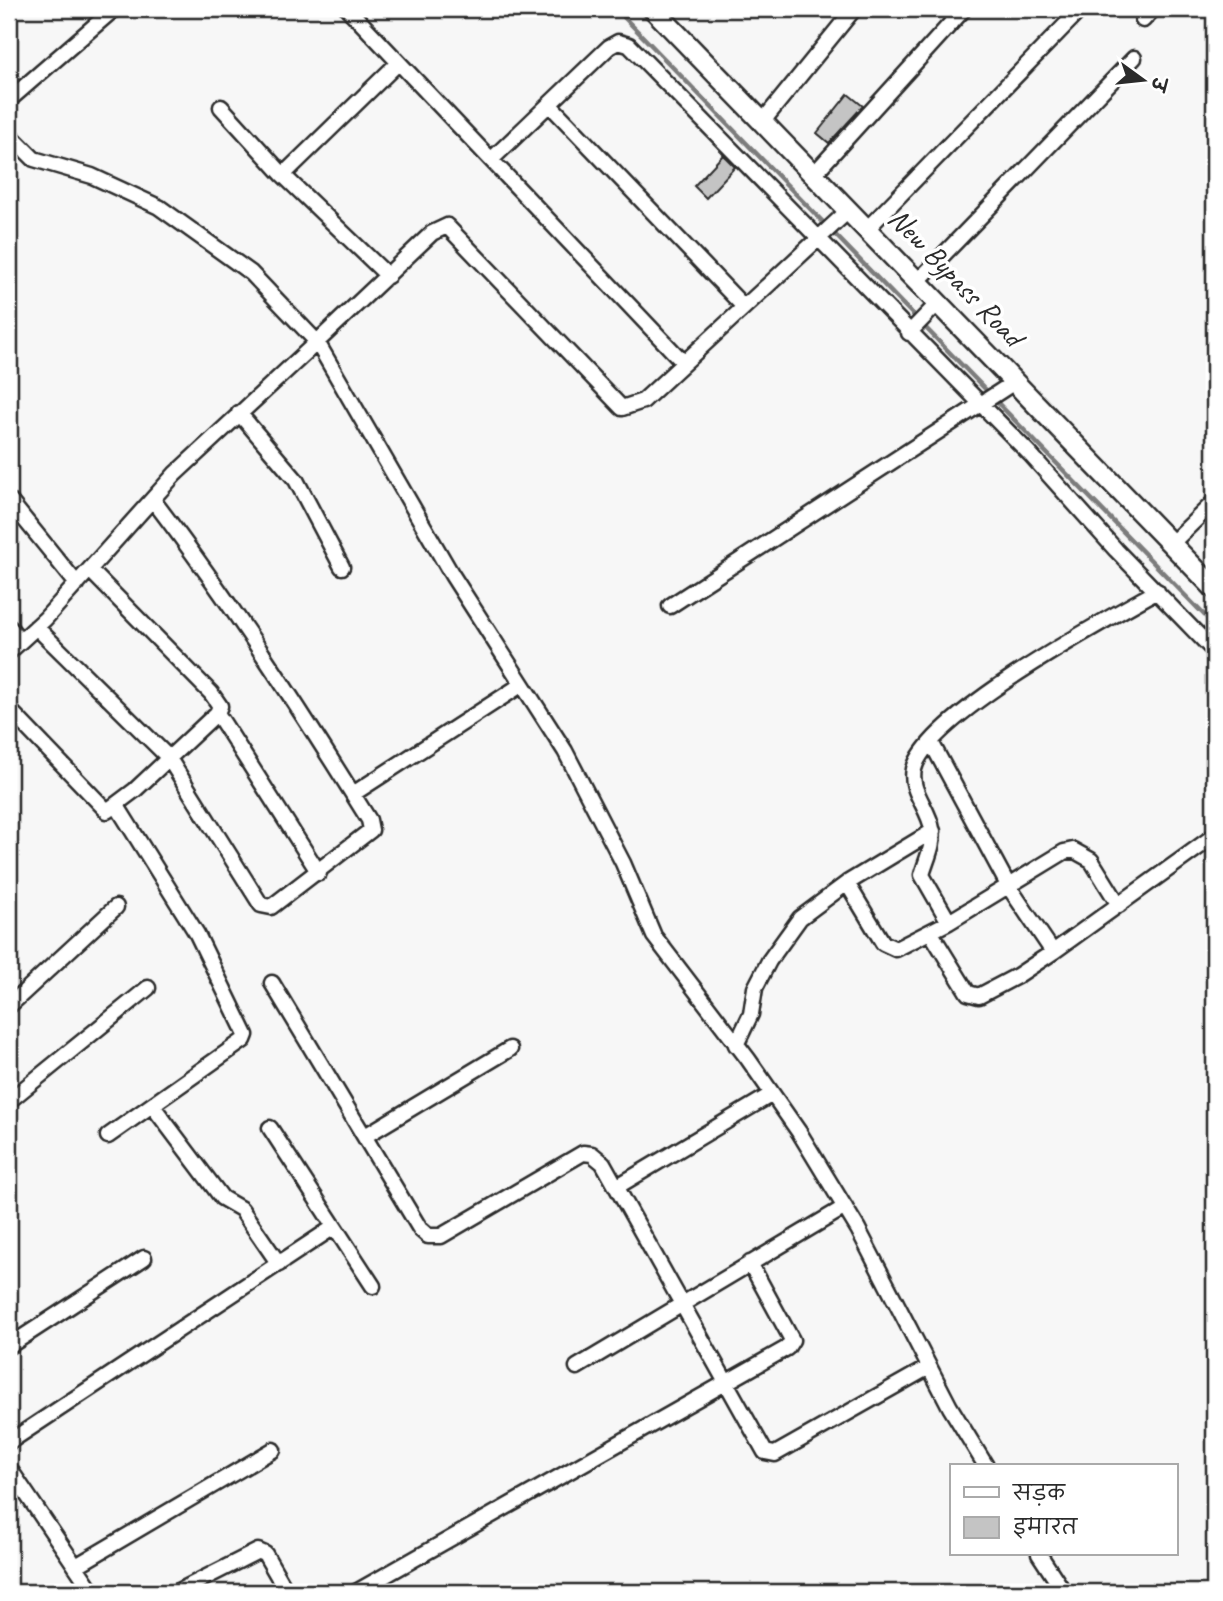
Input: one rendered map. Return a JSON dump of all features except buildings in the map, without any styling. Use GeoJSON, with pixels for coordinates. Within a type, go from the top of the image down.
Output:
{"type":"FeatureCollection","features":[{"type":"Feature","properties":{"kind":"main road","name":"New Bypass Road"},"geometry":{"type":"LineString","coordinates":[[653,9],[1214,588]]}},
{"type":"Feature","properties":{"kind":"street"},"geometry":{"type":"LineString","coordinates":[[9,100],[114,9]]}},
{"type":"Feature","properties":{"kind":"street"},"geometry":{"type":"LineString","coordinates":[[348,9],[493,158],[684,363]]}},
{"type":"Feature","properties":{"kind":"street"},"geometry":{"type":"LineString","coordinates":[[762,121],[854,9]]}},
{"type":"Feature","properties":{"kind":"street"},"geometry":{"type":"LineString","coordinates":[[814,174],[964,9]]}},
{"type":"Feature","properties":{"kind":"street"},"geometry":{"type":"LineString","coordinates":[[867,229],[1082,9]]}},
{"type":"Feature","properties":{"kind":"street"},"geometry":{"type":"LineString","coordinates":[[493,158],[610,47],[623,42],[824,232],[989,399],[1157,591],[1214,650]]}},
{"type":"Feature","properties":{"kind":"street"},"geometry":{"type":"LineString","coordinates":[[918,281],[1134,58]]}},
{"type":"Feature","properties":{"kind":"street"},"geometry":{"type":"LineString","coordinates":[[284,175],[398,63]]}},
{"type":"Feature","properties":{"kind":"street"},"geometry":{"type":"LineString","coordinates":[[550,104],[744,307]]}},
{"type":"Feature","properties":{"kind":"street"},"geometry":{"type":"LineString","coordinates":[[221,107],[284,175],[388,276]]}},
{"type":"Feature","properties":{"kind":"street"},"geometry":{"type":"LineString","coordinates":[[9,134],[34,159],[92,176],[159,207],[251,273],[317,342],[452,575],[565,751],[623,863],[654,936],[772,1094],[845,1207],[929,1367],[985,1464]]}},
{"type":"Feature","properties":{"kind":"street"},"geometry":{"type":"LineString","coordinates":[[9,652],[36,627],[153,500],[239,413],[432,233],[447,226],[622,408],[643,401],[849,210]]}},
{"type":"Feature","properties":{"kind":"street"},"geometry":{"type":"LineString","coordinates":[[916,324],[939,302]]}},
{"type":"Feature","properties":{"kind":"street"},"geometry":{"type":"LineString","coordinates":[[670,606],[1016,381]]}},
{"type":"Feature","properties":{"kind":"street"},"geometry":{"type":"LineString","coordinates":[[239,413],[296,481],[342,567]]}},
{"type":"Feature","properties":{"kind":"street"},"geometry":{"type":"LineString","coordinates":[[9,500],[77,584]]}},
{"type":"Feature","properties":{"kind":"street"},"geometry":{"type":"LineString","coordinates":[[36,627],[168,757],[261,905],[271,908],[319,873],[370,830],[369,820],[271,667],[198,559],[153,500]]}},
{"type":"Feature","properties":{"kind":"street"},"geometry":{"type":"LineString","coordinates":[[1171,544],[1214,502]]}},
{"type":"Feature","properties":{"kind":"street"},"geometry":{"type":"LineString","coordinates":[[9,709],[107,811],[117,806],[216,713],[220,706],[211,693],[90,570]]}},
{"type":"Feature","properties":{"kind":"street"},"geometry":{"type":"LineString","coordinates":[[922,875],[933,831],[913,775],[916,764],[931,742],[981,699],[1031,663],[1157,591]]}},
{"type":"Feature","properties":{"kind":"street"},"geometry":{"type":"LineString","coordinates":[[9,627],[21,641]]}},
{"type":"Feature","properties":{"kind":"street"},"geometry":{"type":"LineString","coordinates":[[353,794],[522,685]]}},
{"type":"Feature","properties":{"kind":"street"},"geometry":{"type":"LineString","coordinates":[[216,713],[319,873]]}},
{"type":"Feature","properties":{"kind":"street"},"geometry":{"type":"LineString","coordinates":[[931,742],[1009,887],[1053,952]]}},
{"type":"Feature","properties":{"kind":"street"},"geometry":{"type":"LineString","coordinates":[[108,1136],[244,1040],[246,1035],[197,934],[117,806]]}},
{"type":"Feature","properties":{"kind":"street"},"geometry":{"type":"LineString","coordinates":[[736,1045],[751,1014],[755,988],[769,961],[800,918],[847,883],[933,831]]}},
{"type":"Feature","properties":{"kind":"street"},"geometry":{"type":"LineString","coordinates":[[931,933],[968,993],[974,996],[1017,976],[1053,952],[1214,836]]}},
{"type":"Feature","properties":{"kind":"street"},"geometry":{"type":"LineString","coordinates":[[905,846],[949,922]]}},
{"type":"Feature","properties":{"kind":"street"},"geometry":{"type":"LineString","coordinates":[[847,883],[883,943],[890,948],[931,933],[1064,852],[1073,850],[1091,860],[1119,905]]}},
{"type":"Feature","properties":{"kind":"street"},"geometry":{"type":"LineString","coordinates":[[9,1006],[116,907]]}},
{"type":"Feature","properties":{"kind":"street"},"geometry":{"type":"LineString","coordinates":[[272,983],[420,1229],[428,1236],[441,1236],[583,1153],[592,1154],[603,1163],[618,1186],[723,1382],[765,1452],[775,1454],[929,1367]]}},
{"type":"Feature","properties":{"kind":"street"},"geometry":{"type":"LineString","coordinates":[[9,1101],[148,988]]}},
{"type":"Feature","properties":{"kind":"street"},"geometry":{"type":"LineString","coordinates":[[365,1136],[510,1049]]}},
{"type":"Feature","properties":{"kind":"street"},"geometry":{"type":"LineString","coordinates":[[618,1186],[772,1094]]}},
{"type":"Feature","properties":{"kind":"street"},"geometry":{"type":"LineString","coordinates":[[152,1105],[222,1198],[241,1209],[279,1264]]}},
{"type":"Feature","properties":{"kind":"street"},"geometry":{"type":"LineString","coordinates":[[270,1128],[373,1286]]}},
{"type":"Feature","properties":{"kind":"street"},"geometry":{"type":"LineString","coordinates":[[576,1367],[845,1207]]}},
{"type":"Feature","properties":{"kind":"street"},"geometry":{"type":"LineString","coordinates":[[9,1442],[334,1227]]}},
{"type":"Feature","properties":{"kind":"street"},"geometry":{"type":"LineString","coordinates":[[9,1346],[144,1258]]}},
{"type":"Feature","properties":{"kind":"street"},"geometry":{"type":"LineString","coordinates":[[356,1592],[371,1588],[723,1382],[787,1348],[792,1340],[750,1263]]}},
{"type":"Feature","properties":{"kind":"street"},"geometry":{"type":"LineString","coordinates":[[76,1566],[272,1450]]}},
{"type":"Feature","properties":{"kind":"street"},"geometry":{"type":"LineString","coordinates":[[9,1468],[93,1592]]}},
{"type":"Feature","properties":{"kind":"street"},"geometry":{"type":"LineString","coordinates":[[177,1592],[258,1551],[265,1554],[287,1592]]}},
{"type":"Feature","properties":{"kind":"street"},"geometry":{"type":"LineString","coordinates":[[1040,1556],[1064,1592]]}},
{"type":"Feature","properties":{"kind":"waterway"},"geometry":{"type":"LineString","coordinates":[[616,9],[989,393]]}},
{"type":"Feature","properties":{"kind":"waterway"},"geometry":{"type":"LineString","coordinates":[[995,400],[1214,625]]}}]}
